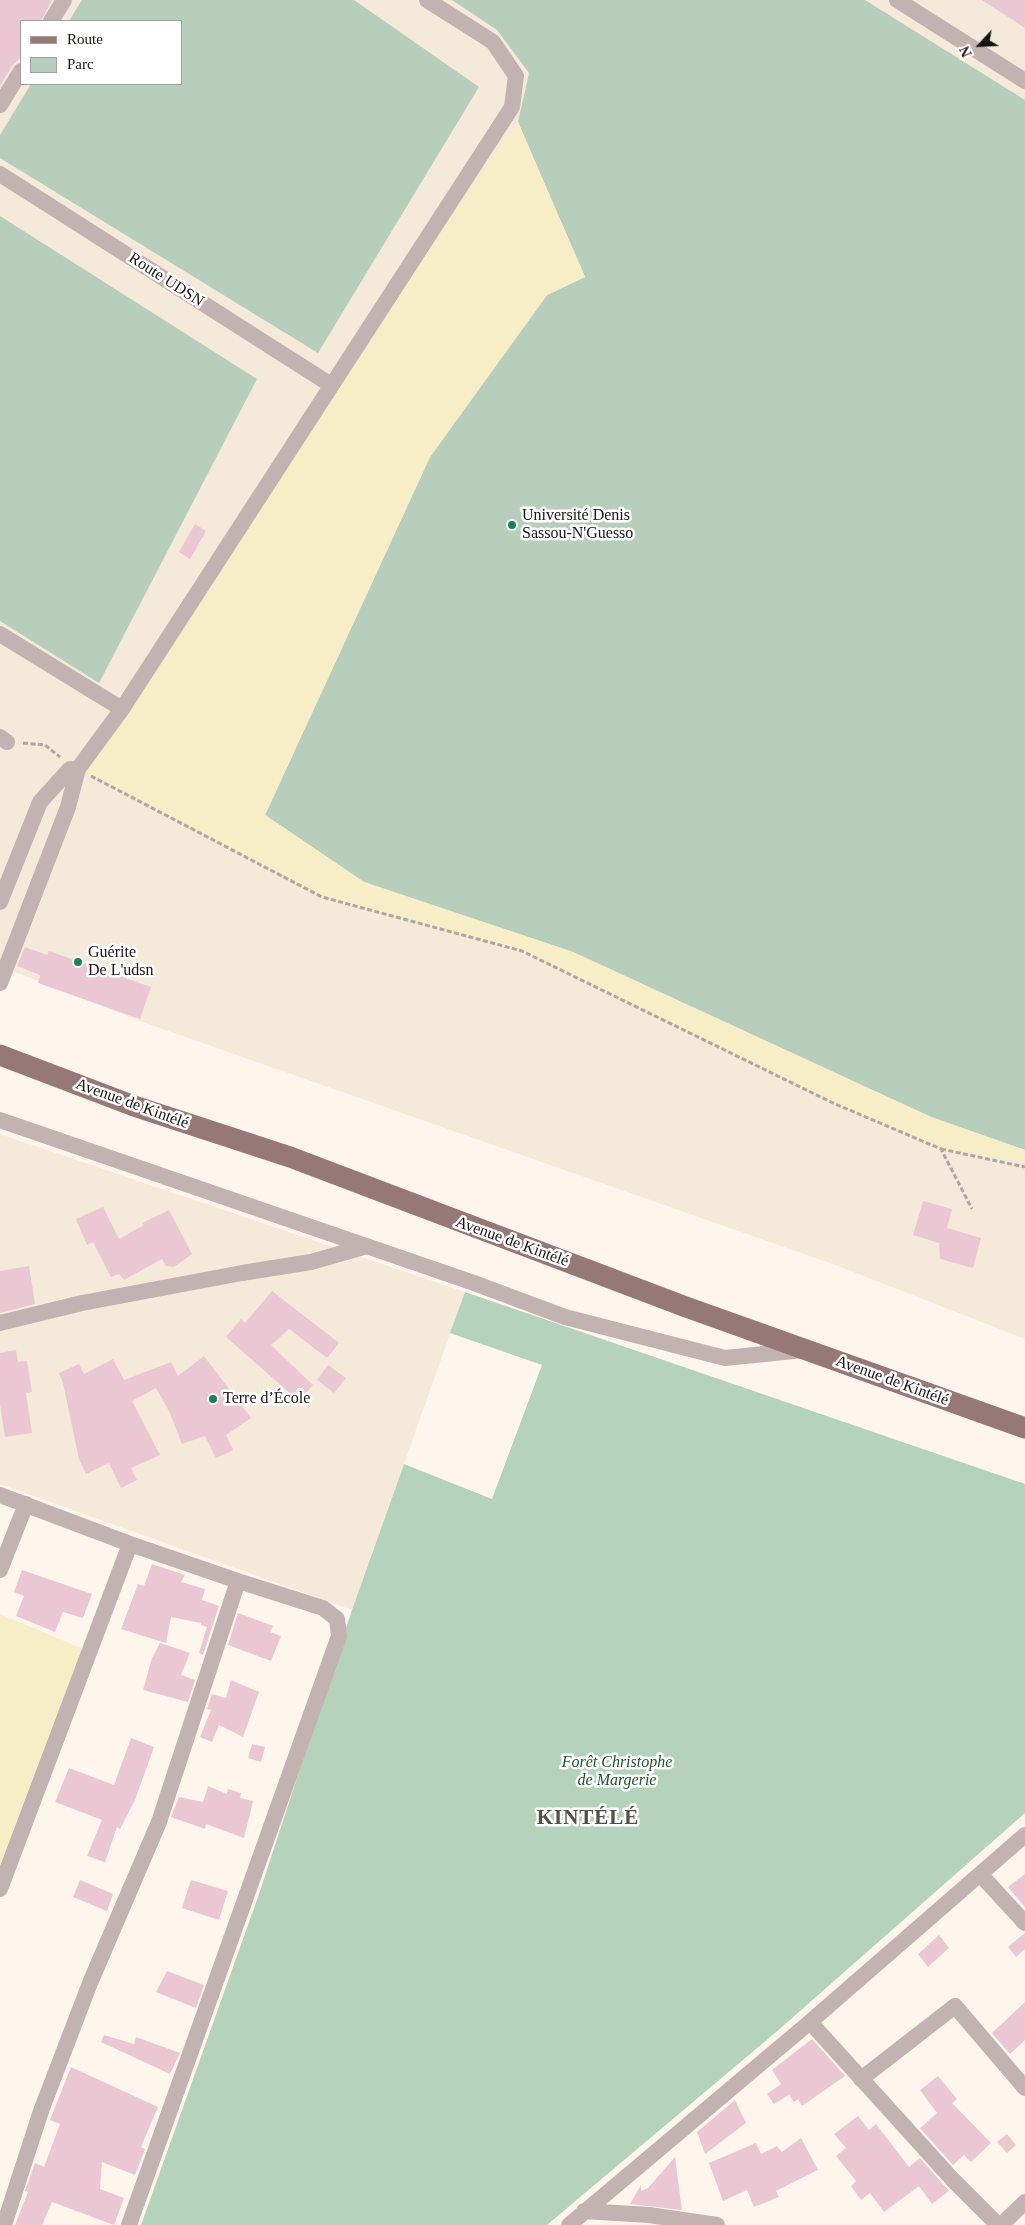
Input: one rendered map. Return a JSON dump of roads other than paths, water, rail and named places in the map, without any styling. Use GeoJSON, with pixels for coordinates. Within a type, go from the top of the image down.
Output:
{"type":"FeatureCollection","features":[{"type":"Feature","properties":{"kind":"main road","name":"Avenue de Kintélé"},"geometry":{"type":"LineString","coordinates":[[1,1055],[134,1106],[290,1157],[504,1239],[804,1350],[1025,1428]]}},
{"type":"Feature","properties":{"kind":"street"},"geometry":{"type":"LineString","coordinates":[[53,20],[64,0]]}},
{"type":"Feature","properties":{"kind":"street"},"geometry":{"type":"LineString","coordinates":[[0,983],[68,807],[78,769],[122,709],[512,107],[516,76],[494,42],[427,0]]}},
{"type":"Feature","properties":{"kind":"street"},"geometry":{"type":"LineString","coordinates":[[897,0],[1025,82]]}},
{"type":"Feature","properties":{"kind":"street"},"geometry":{"type":"LineString","coordinates":[[0,105],[20,73]]}},
{"type":"Feature","properties":{"kind":"street","name":"Route UDSN"},"geometry":{"type":"LineString","coordinates":[[0,174],[331,386]]}},
{"type":"Feature","properties":{"kind":"street"},"geometry":{"type":"LineString","coordinates":[[0,634],[122,709]]}},
{"type":"Feature","properties":{"kind":"street"},"geometry":{"type":"LineString","coordinates":[[0,902],[40,802],[70,768],[78,769]]}},
{"type":"Feature","properties":{"kind":"street"},"geometry":{"type":"LineString","coordinates":[[0,1120],[368,1246],[565,1317],[725,1358],[804,1350]]}},
{"type":"Feature","properties":{"kind":"street"},"geometry":{"type":"LineString","coordinates":[[0,1323],[82,1303],[311,1262],[368,1246]]}},
{"type":"Feature","properties":{"kind":"street"},"geometry":{"type":"LineString","coordinates":[[0,1494],[130,1544],[238,1582],[323,1608],[338,1620],[339,1636],[129,2225]]}},
{"type":"Feature","properties":{"kind":"street"},"geometry":{"type":"LineString","coordinates":[[0,1570],[26,1504]]}},
{"type":"Feature","properties":{"kind":"street"},"geometry":{"type":"LineString","coordinates":[[0,1889],[130,1544]]}},
{"type":"Feature","properties":{"kind":"street"},"geometry":{"type":"LineString","coordinates":[[4,2225],[41,2111],[90,1983],[159,1822],[238,1582]]}},
{"type":"Feature","properties":{"kind":"street"},"geometry":{"type":"LineString","coordinates":[[569,2225],[810,2022],[1025,1835]]}},
{"type":"Feature","properties":{"kind":"street"},"geometry":{"type":"LineString","coordinates":[[980,1874],[1025,1923]]}},
{"type":"Feature","properties":{"kind":"street"},"geometry":{"type":"LineString","coordinates":[[861,2079],[955,2006],[1025,2088]]}},
{"type":"Feature","properties":{"kind":"street"},"geometry":{"type":"LineString","coordinates":[[810,2022],[953,2180],[1000,2225],[1025,2202]]}},
{"type":"Feature","properties":{"kind":"street"},"geometry":{"type":"LineString","coordinates":[[584,2211],[649,2215],[717,2225]]}},
{"type":"Feature","properties":{"kind":"place","name":"Université Denis Sassou-N'Guesso"},"geometry":{"type":"Point","coordinates":[512,525]}},
{"type":"Feature","properties":{"kind":"place","name":"Guérite De L'udsn"},"geometry":{"type":"Point","coordinates":[78,962]}},
{"type":"Feature","properties":{"kind":"place","name":"Terre d’École"},"geometry":{"type":"Point","coordinates":[213,1399]}},
{"type":"Feature","properties":{"kind":"district","name":"KINTÉLÉ"},"geometry":{"type":"Point","coordinates":[588,1819]}},
{"type":"Feature","properties":{"kind":"park label","name":"Forêt Christophe de Margerie"},"geometry":{"type":"Point","coordinates":[617,1772]}}]}
